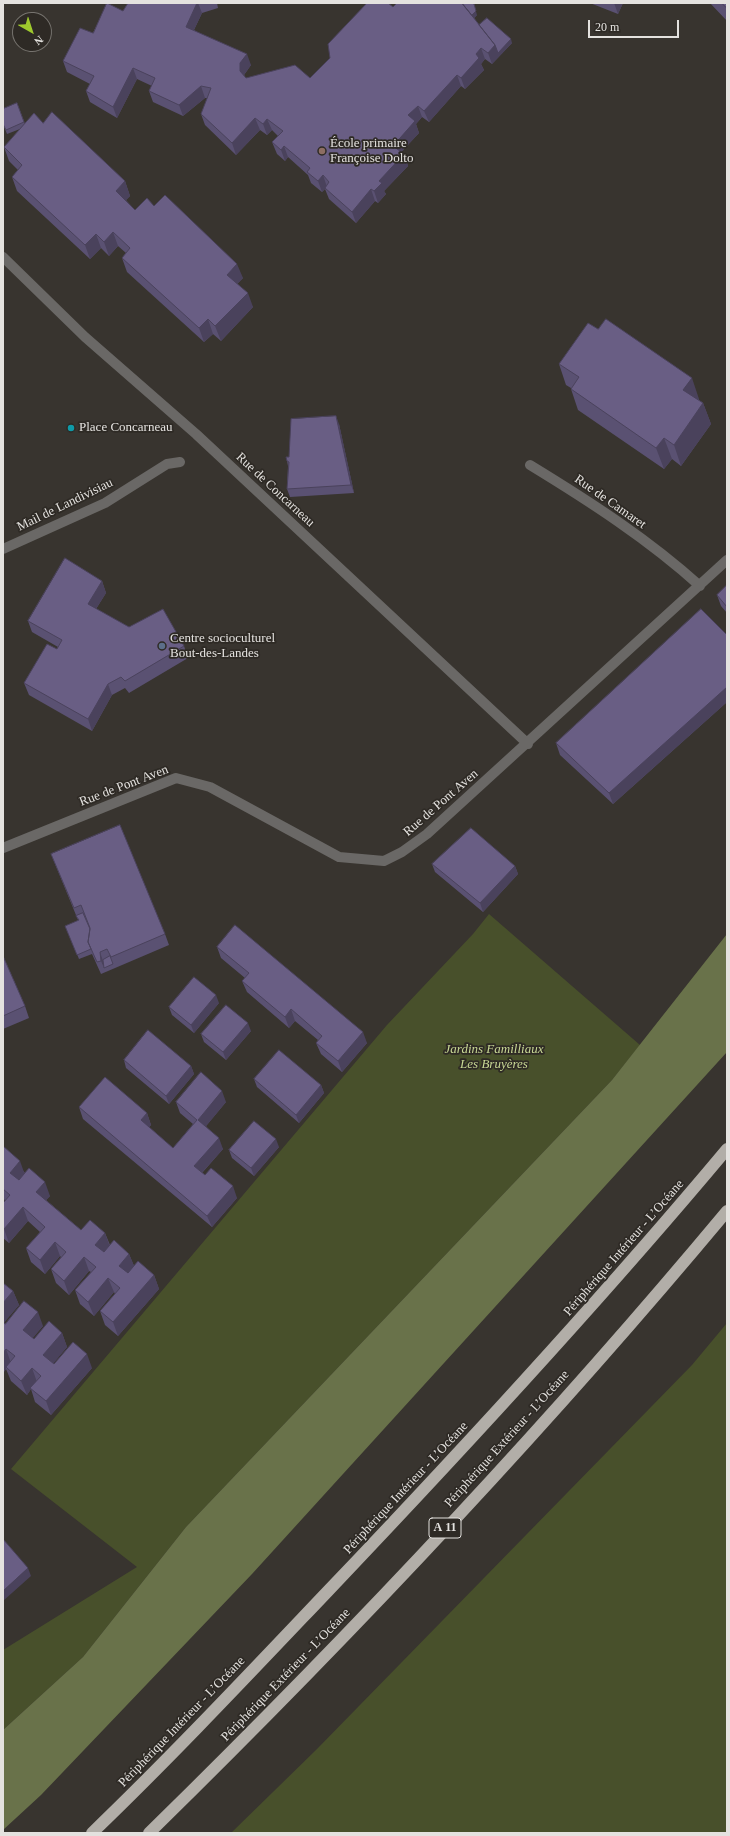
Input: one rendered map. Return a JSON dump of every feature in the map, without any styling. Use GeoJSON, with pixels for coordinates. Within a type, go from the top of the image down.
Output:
{"type":"FeatureCollection","features":[{"type":"Feature","properties":{"kind":"highway","name":"Périphérique Intérieur - L’Océane"},"geometry":{"type":"LineString","coordinates":[[92,1833],[157,1770],[424,1489],[577,1324],[727,1149]]}},
{"type":"Feature","properties":{"kind":"highway","name":"Périphérique Extérieur - L’Océane"},"geometry":{"type":"LineString","coordinates":[[148,1833],[300,1681],[510,1459],[727,1211]]}},
{"type":"Feature","properties":{"kind":"street","name":"Rue de Concarneau"},"geometry":{"type":"LineString","coordinates":[[3,257],[85,337],[196,434],[528,744]]}},
{"type":"Feature","properties":{"kind":"street","name":"Mail de Landivisiau"},"geometry":{"type":"LineString","coordinates":[[3,549],[105,503],[167,464],[180,462]]}},
{"type":"Feature","properties":{"kind":"street","name":"Rue de Camaret"},"geometry":{"type":"LineString","coordinates":[[530,465],[580,496],[674,563],[700,586]]}},
{"type":"Feature","properties":{"kind":"street","name":"Rue de Pont Aven"},"geometry":{"type":"LineString","coordinates":[[3,848],[176,778],[210,787],[339,857],[384,861],[402,852],[427,834],[528,744],[727,560]]}},
{"type":"Feature","properties":{"kind":"green space","name":"Jardins Familliaux Les Bruyères"},"geometry":{"type":"Polygon","coordinates":[[[489,914],[640,1045],[612,1080],[186,1527],[83,1657],[3,1730],[3,1650],[137,1567],[11,1469],[387,1025],[473,934],[489,914]]]}},
{"type":"Feature","properties":{"kind":"green space"},"geometry":{"type":"Polygon","coordinates":[[[727,934],[727,1052],[252,1574],[41,1795],[3,1830],[3,1730],[83,1657],[186,1527],[612,1080],[727,934]]]}},
{"type":"Feature","properties":{"kind":"green space"},"geometry":{"type":"Polygon","coordinates":[[[727,1323],[727,1833],[231,1833],[317,1749],[692,1365],[727,1323]]]}},
{"type":"Feature","properties":{"kind":"building"},"geometry":{"type":"Polygon","coordinates":[[[107,3],[123,11],[128,3],[197,3],[186,27],[247,54],[240,63],[240,71],[246,78],[295,65],[310,78],[330,58],[328,44],[367,3],[388,3],[393,7],[397,3],[462,3],[495,45],[488,53],[481,48],[476,54],[479,58],[461,78],[457,75],[424,111],[418,106],[408,115],[415,121],[393,146],[404,154],[379,181],[382,183],[374,191],[371,189],[352,212],[325,188],[329,182],[323,175],[318,181],[307,172],[310,168],[284,146],[281,150],[272,142],[283,131],[267,119],[263,124],[255,118],[232,143],[201,114],[211,88],[201,86],[179,105],[149,91],[155,78],[133,68],[113,107],[86,91],[94,76],[63,61],[80,28],[93,33],[107,3]]]}},
{"type":"Feature","properties":{"kind":"building"},"geometry":{"type":"Polygon","coordinates":[[[462,3],[474,4],[476,11],[472,15],[462,3]]]}},
{"type":"Feature","properties":{"kind":"building"},"geometry":{"type":"Polygon","coordinates":[[[722,3],[727,3],[727,8],[722,3]]]}},
{"type":"Feature","properties":{"kind":"building"},"geometry":{"type":"Polygon","coordinates":[[[487,18],[511,39],[498,53],[495,45],[479,25],[487,18]]]}},
{"type":"Feature","properties":{"kind":"building"},"geometry":{"type":"Polygon","coordinates":[[[17,103],[24,122],[6,130],[3,124],[3,109],[17,103]]]}},
{"type":"Feature","properties":{"kind":"building"},"geometry":{"type":"Polygon","coordinates":[[[52,112],[125,181],[116,191],[135,210],[147,198],[154,206],[165,195],[237,264],[227,275],[248,293],[215,326],[208,319],[199,328],[122,258],[130,248],[113,232],[104,242],[96,234],[85,245],[12,177],[22,165],[4,147],[34,113],[43,123],[52,112]]]}},
{"type":"Feature","properties":{"kind":"building"},"geometry":{"type":"Polygon","coordinates":[[[606,319],[692,378],[683,390],[703,403],[674,445],[664,438],[656,448],[571,389],[579,377],[559,364],[588,323],[598,329],[606,319]]]}},
{"type":"Feature","properties":{"kind":"building"},"geometry":{"type":"Polygon","coordinates":[[[336,416],[351,485],[287,489],[289,462],[287,461],[286,457],[289,457],[291,419],[336,416]]]}},
{"type":"Feature","properties":{"kind":"building"},"geometry":{"type":"Polygon","coordinates":[[[65,558],[102,581],[88,604],[129,627],[163,609],[184,646],[125,681],[121,677],[108,684],[88,719],[24,683],[47,644],[57,649],[62,640],[28,621],[65,558]]]}},
{"type":"Feature","properties":{"kind":"building"},"geometry":{"type":"Polygon","coordinates":[[[727,585],[727,607],[717,595],[727,585]]]}},
{"type":"Feature","properties":{"kind":"building"},"geometry":{"type":"Polygon","coordinates":[[[701,609],[727,635],[727,687],[609,793],[556,743],[701,609]]]}},
{"type":"Feature","properties":{"kind":"building"},"geometry":{"type":"Polygon","coordinates":[[[120,825],[165,934],[111,957],[107,949],[100,952],[101,961],[97,962],[88,942],[90,928],[81,905],[74,908],[51,854],[120,825]]]}},
{"type":"Feature","properties":{"kind":"building"},"geometry":{"type":"Polygon","coordinates":[[[471,828],[515,866],[480,903],[432,864],[471,828]]]}},
{"type":"Feature","properties":{"kind":"building"},"geometry":{"type":"Polygon","coordinates":[[[83,913],[90,929],[88,942],[91,949],[77,955],[65,926],[79,920],[76,916],[83,913]]]}},
{"type":"Feature","properties":{"kind":"building"},"geometry":{"type":"Polygon","coordinates":[[[235,925],[363,1032],[338,1061],[316,1043],[322,1036],[291,1009],[285,1017],[242,981],[249,973],[217,947],[235,925]]]}},
{"type":"Feature","properties":{"kind":"building"},"geometry":{"type":"Polygon","coordinates":[[[3,956],[25,1006],[3,1016],[3,956]]]}},
{"type":"Feature","properties":{"kind":"building"},"geometry":{"type":"Polygon","coordinates":[[[110,956],[113,964],[104,968],[103,960],[110,956]]]}},
{"type":"Feature","properties":{"kind":"building"},"geometry":{"type":"Polygon","coordinates":[[[194,977],[216,995],[191,1025],[169,1007],[194,977]]]}},
{"type":"Feature","properties":{"kind":"building"},"geometry":{"type":"Polygon","coordinates":[[[226,1005],[248,1023],[223,1052],[201,1034],[226,1005]]]}},
{"type":"Feature","properties":{"kind":"building"},"geometry":{"type":"Polygon","coordinates":[[[148,1030],[191,1066],[166,1096],[124,1060],[148,1030]]]}},
{"type":"Feature","properties":{"kind":"building"},"geometry":{"type":"Polygon","coordinates":[[[279,1050],[321,1085],[296,1115],[254,1079],[279,1050]]]}},
{"type":"Feature","properties":{"kind":"building"},"geometry":{"type":"Polygon","coordinates":[[[201,1072],[222,1091],[198,1120],[219,1138],[194,1166],[205,1175],[211,1168],[233,1186],[207,1216],[79,1107],[105,1077],[147,1113],[141,1120],[173,1148],[197,1120],[176,1102],[201,1072]]]}},
{"type":"Feature","properties":{"kind":"building"},"geometry":{"type":"Polygon","coordinates":[[[254,1121],[276,1139],[251,1168],[229,1150],[254,1121]]]}},
{"type":"Feature","properties":{"kind":"building"},"geometry":{"type":"Polygon","coordinates":[[[3,1146],[20,1161],[10,1173],[19,1180],[29,1168],[45,1182],[36,1192],[81,1230],[90,1220],[105,1233],[95,1245],[104,1252],[114,1240],[129,1254],[119,1266],[128,1273],[138,1261],[154,1275],[113,1322],[100,1311],[120,1288],[108,1278],[88,1302],[75,1290],[96,1267],[84,1257],[64,1281],[51,1269],[66,1252],[55,1242],[40,1260],[26,1248],[45,1227],[23,1207],[3,1229],[3,1203],[10,1195],[3,1189],[3,1146]]]}},
{"type":"Feature","properties":{"kind":"building"},"geometry":{"type":"Polygon","coordinates":[[[3,1283],[13,1291],[3,1303],[3,1283]]]}},
{"type":"Feature","properties":{"kind":"building"},"geometry":{"type":"Polygon","coordinates":[[[24,1301],[38,1312],[23,1330],[34,1339],[49,1321],[62,1333],[43,1355],[54,1364],[73,1342],[87,1354],[46,1401],[30,1388],[41,1376],[32,1368],[21,1381],[6,1367],[15,1356],[6,1349],[3,1353],[3,1322],[5,1324],[24,1301]]]}},
{"type":"Feature","properties":{"kind":"building"},"geometry":{"type":"Polygon","coordinates":[[[3,1539],[28,1568],[3,1591],[3,1539]]]}},
{"type":"Feature","properties":{"kind":"place","name":"École primaire Françoise Dolto"},"geometry":{"type":"Point","coordinates":[322,151]}},
{"type":"Feature","properties":{"kind":"place","name":"Place Concarneau"},"geometry":{"type":"Point","coordinates":[71,428]}},
{"type":"Feature","properties":{"kind":"place","name":"Centre socioculturel Bout-des-Landes"},"geometry":{"type":"Point","coordinates":[162,646]}}]}
